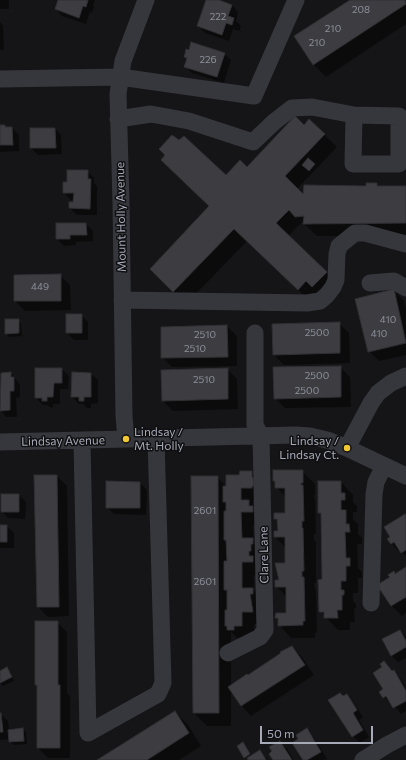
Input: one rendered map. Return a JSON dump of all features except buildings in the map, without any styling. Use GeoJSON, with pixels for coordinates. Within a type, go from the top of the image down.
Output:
{"type":"FeatureCollection","features":[{"type":"Feature","properties":{"kind":"street","name":"Mount Holly Avenue"},"geometry":{"type":"LineString","coordinates":[[126,440],[124,416],[118,94],[123,61],[146,0]]}},
{"type":"Feature","properties":{"kind":"street"},"geometry":{"type":"LineString","coordinates":[[0,79],[120,77],[254,96],[296,0]]}},
{"type":"Feature","properties":{"kind":"street"},"geometry":{"type":"LineString","coordinates":[[118,119],[151,114],[189,121],[253,142],[274,122],[292,108],[312,107],[354,115]]}},
{"type":"Feature","properties":{"kind":"street"},"geometry":{"type":"LineString","coordinates":[[122,300],[307,303],[320,301],[327,296],[336,280],[337,254],[339,246],[355,233],[365,233],[406,244]]}},
{"type":"Feature","properties":{"kind":"street"},"geometry":{"type":"LineString","coordinates":[[370,282],[394,281],[406,288]]}},
{"type":"Feature","properties":{"kind":"street","name":"Clare Lane"},"geometry":{"type":"LineString","coordinates":[[228,653],[260,637],[265,630],[261,436],[255,425],[255,333]]}},
{"type":"Feature","properties":{"kind":"street"},"geometry":{"type":"LineString","coordinates":[[347,448],[378,393],[391,383],[406,376]]}},
{"type":"Feature","properties":{"kind":"street","name":"Lindsay Avenue"},"geometry":{"type":"LineString","coordinates":[[0,442],[310,436],[327,440],[347,448],[406,476]]}},
{"type":"Feature","properties":{"kind":"street"},"geometry":{"type":"LineString","coordinates":[[82,441],[88,733],[158,694],[163,683],[156,438]]}},
{"type":"Feature","properties":{"kind":"street"},"geometry":{"type":"LineString","coordinates":[[371,604],[374,494],[376,482],[384,466]]}},
{"type":"Feature","properties":{"kind":"street"},"geometry":{"type":"LineString","coordinates":[[363,760],[406,735]]}},
{"type":"Feature","properties":{"kind":"place","name":"Lindsay / Mt. Holly"},"geometry":{"type":"Point","coordinates":[126,439]}},
{"type":"Feature","properties":{"kind":"place","name":"Lindsay / Lindsay Ct."},"geometry":{"type":"Point","coordinates":[347,448]}}]}
